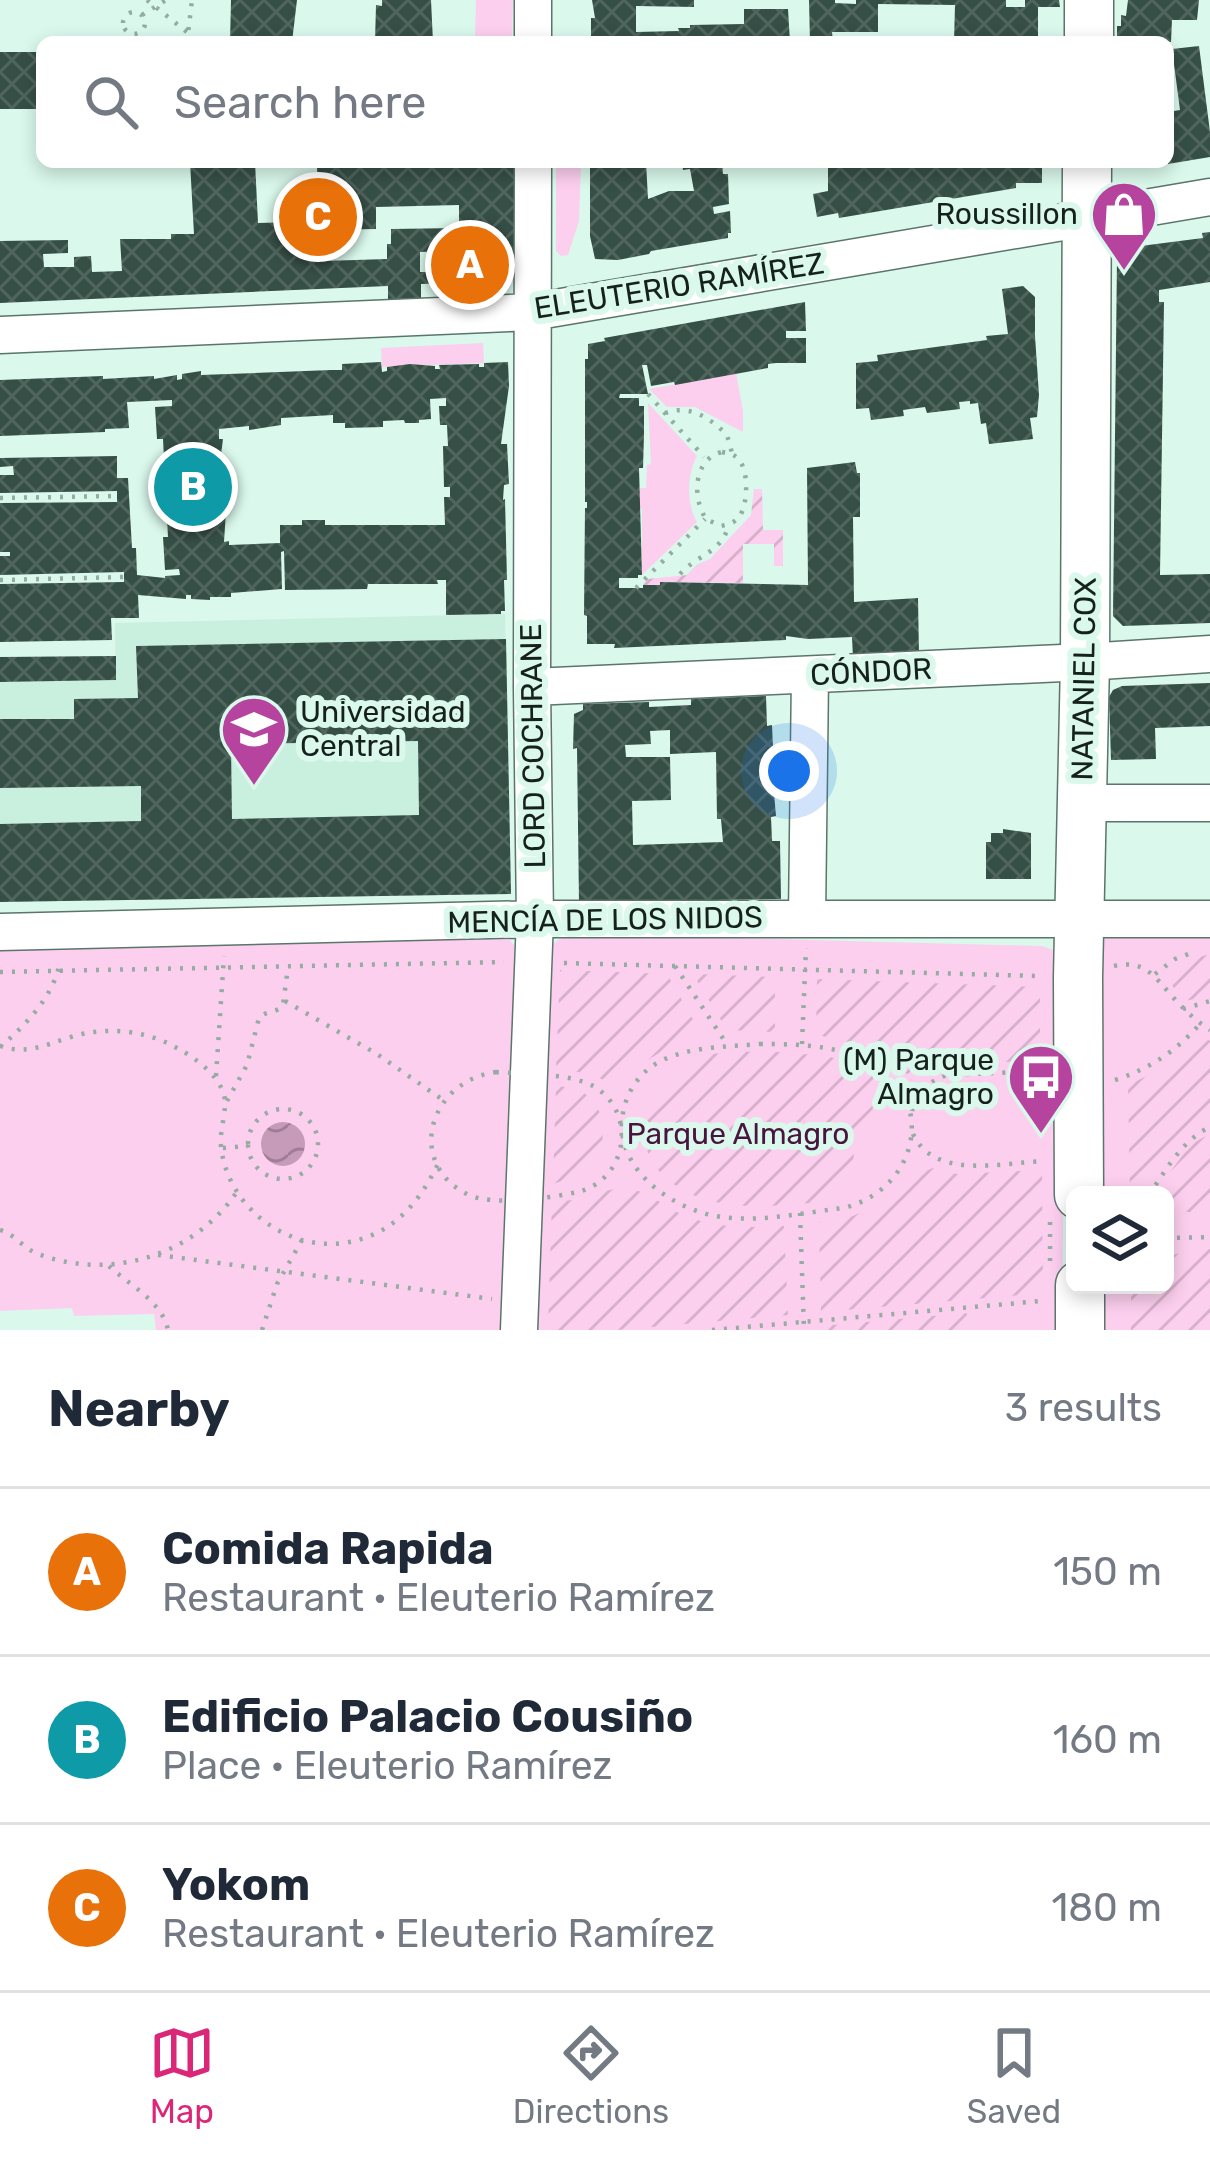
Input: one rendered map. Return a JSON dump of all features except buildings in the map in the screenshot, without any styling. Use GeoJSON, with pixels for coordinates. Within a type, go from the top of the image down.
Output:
{"type":"FeatureCollection","features":[{"type":"Feature","properties":{"kind":"main road"},"geometry":{"type":"LineString","coordinates":[[1089,0],[1089,36]]}},
{"type":"Feature","properties":{"kind":"main road","name":"NATANIEL COX"},"geometry":{"type":"LineString","coordinates":[[1064,1178],[1078,977],[1083,803],[1088,168]]}},
{"type":"Feature","properties":{"kind":"street"},"geometry":{"type":"LineString","coordinates":[[533,0],[533,36]]}},
{"type":"Feature","properties":{"kind":"street","name":"LORD COCHRANE"},"geometry":{"type":"LineString","coordinates":[[519,1330],[535,919],[533,168]]}},
{"type":"Feature","properties":{"kind":"street","name":"ELEUTERIO RAMÍREZ"},"geometry":{"type":"LineString","coordinates":[[0,335],[532,312],[1210,197]]}},
{"type":"Feature","properties":{"kind":"street","name":"CÓNDOR"},"geometry":{"type":"LineString","coordinates":[[532,687],[1210,654]]}},
{"type":"Feature","properties":{"kind":"street"},"geometry":{"type":"LineString","coordinates":[[807,918],[810,675]]}},
{"type":"Feature","properties":{"kind":"street"},"geometry":{"type":"LineString","coordinates":[[1083,803],[1210,803]]}},
{"type":"Feature","properties":{"kind":"street","name":"MENCÍA DE LOS NIDOS"},"geometry":{"type":"LineString","coordinates":[[0,932],[535,919],[1080,918],[1209,934]]}},
{"type":"Feature","properties":{"kind":"path"},"geometry":{"type":"LineString","coordinates":[[147,0],[188,33]]}},
{"type":"Feature","properties":{"kind":"path"},"geometry":{"type":"LineString","coordinates":[[142,15],[166,0]]}},
{"type":"Feature","properties":{"kind":"path"},"geometry":{"type":"LineString","coordinates":[[188,33],[192,0]]}},
{"type":"Feature","properties":{"kind":"path"},"geometry":{"type":"LineString","coordinates":[[648,394],[706,458]]}},
{"type":"Feature","properties":{"kind":"path"},"geometry":{"type":"LineString","coordinates":[[664,412],[694,411],[728,435],[732,454],[744,468],[742,513],[729,524],[716,549],[680,574]]}},
{"type":"Feature","properties":{"kind":"path"},"geometry":{"type":"LineString","coordinates":[[729,524],[705,519],[698,505],[699,475],[706,458],[732,454]]}},
{"type":"Feature","properties":{"kind":"path"},"geometry":{"type":"LineString","coordinates":[[0,498],[117,496]]}},
{"type":"Feature","properties":{"kind":"path"},"geometry":{"type":"LineString","coordinates":[[636,588],[705,519]]}},
{"type":"Feature","properties":{"kind":"path"},"geometry":{"type":"LineString","coordinates":[[0,580],[124,577]]}},
{"type":"Feature","properties":{"kind":"path"},"geometry":{"type":"LineString","coordinates":[[802,1046],[807,918]]}},
{"type":"Feature","properties":{"kind":"path"},"geometry":{"type":"LineString","coordinates":[[216,1081],[228,927]]}},
{"type":"Feature","properties":{"kind":"path"},"geometry":{"type":"LineString","coordinates":[[0,1047],[36,1011],[59,970],[64,931]]}},
{"type":"Feature","properties":{"kind":"path"},"geometry":{"type":"LineString","coordinates":[[1154,974],[1209,934]]}},
{"type":"Feature","properties":{"kind":"path"},"geometry":{"type":"LineString","coordinates":[[0,972],[534,962],[1078,977],[1123,964],[1154,974],[1183,1009],[1210,1030]]}},
{"type":"Feature","properties":{"kind":"path"},"geometry":{"type":"LineString","coordinates":[[224,1105],[247,1065],[259,1018],[280,1009],[285,1001],[288,966]]}},
{"type":"Feature","properties":{"kind":"path"},"geometry":{"type":"LineString","coordinates":[[675,966],[728,1047]]}},
{"type":"Feature","properties":{"kind":"path"},"geometry":{"type":"LineString","coordinates":[[285,1001],[377,1054],[443,1101]]}},
{"type":"Feature","properties":{"kind":"path"},"geometry":{"type":"LineString","coordinates":[[1183,1009],[1210,1001]]}},
{"type":"Feature","properties":{"kind":"path"},"geometry":{"type":"LineString","coordinates":[[1115,1080],[1166,1056],[1200,1024]]}},
{"type":"Feature","properties":{"kind":"path"},"geometry":{"type":"LineString","coordinates":[[0,1047],[37,1049],[95,1032],[140,1034],[178,1048],[195,1059],[223,1092],[221,1148],[237,1192],[262,1220],[302,1240],[355,1241],[391,1226],[419,1199],[438,1164]]}},
{"type":"Feature","properties":{"kind":"path"},"geometry":{"type":"LineString","coordinates":[[1050,1071],[947,1075],[934,1080],[914,1100],[911,1128],[905,1160],[887,1187],[859,1205],[740,1218],[702,1213],[649,1183],[628,1155],[623,1139],[624,1107],[639,1078],[665,1059],[728,1047],[802,1046],[852,1055],[882,1070],[903,1096],[911,1128],[922,1150],[942,1163],[1064,1178]]}},
{"type":"Feature","properties":{"kind":"path"},"geometry":{"type":"LineString","coordinates":[[275,1110],[303,1116],[317,1140],[309,1167],[283,1179],[263,1173],[248,1147],[252,1127],[275,1110]]}},
{"type":"Feature","properties":{"kind":"path"},"geometry":{"type":"LineString","coordinates":[[1155,1186],[1193,1136],[1210,1127]]}},
{"type":"Feature","properties":{"kind":"path"},"geometry":{"type":"LineString","coordinates":[[221,1148],[248,1147]]}},
{"type":"Feature","properties":{"kind":"path"},"geometry":{"type":"LineString","coordinates":[[0,1230],[22,1241],[31,1252],[82,1265],[108,1265],[158,1255],[203,1231],[237,1192]]}},
{"type":"Feature","properties":{"kind":"path"},"geometry":{"type":"LineString","coordinates":[[800,1213],[804,1326]]}},
{"type":"Feature","properties":{"kind":"path"},"geometry":{"type":"LineString","coordinates":[[1174,1238],[1210,1238]]}},
{"type":"Feature","properties":{"kind":"path"},"geometry":{"type":"LineString","coordinates":[[262,1330],[284,1271],[302,1240]]}},
{"type":"Feature","properties":{"kind":"path"},"geometry":{"type":"LineString","coordinates":[[158,1255],[495,1299]]}},
{"type":"Feature","properties":{"kind":"path"},"geometry":{"type":"LineString","coordinates":[[108,1265],[159,1308],[168,1330]]}},
{"type":"Feature","properties":{"kind":"path"},"geometry":{"type":"LineString","coordinates":[[712,1330],[1070,1305]]}},
{"type":"Feature","properties":{"kind":"shaded area","name":"Universidad Central"},"geometry":{"type":"Polygon","coordinates":[[[505,614],[511,894],[0,902],[0,682],[116,680],[115,623],[505,614]]]}},
{"type":"Feature","properties":{"kind":"green space"},"geometry":{"type":"Polygon","coordinates":[[[476,0],[513,0],[512,36],[475,36],[476,0]]]}},
{"type":"Feature","properties":{"kind":"green space"},"geometry":{"type":"Polygon","coordinates":[[[556,168],[581,168],[579,221],[568,255],[556,251],[556,168]]]}},
{"type":"Feature","properties":{"kind":"green space"},"geometry":{"type":"Polygon","coordinates":[[[483,343],[484,363],[382,367],[381,348],[483,343]]]}},
{"type":"Feature","properties":{"kind":"green space"},"geometry":{"type":"Polygon","coordinates":[[[736,373],[743,432],[695,407],[667,407],[649,389],[736,373]]]}},
{"type":"Feature","properties":{"kind":"green space"},"geometry":{"type":"Polygon","coordinates":[[[648,403],[697,456],[689,489],[697,522],[642,575],[639,488],[646,488],[647,465],[651,464],[648,403]]]}},
{"type":"Feature","properties":{"kind":"green space"},"geometry":{"type":"Polygon","coordinates":[[[754,489],[762,489],[763,530],[783,530],[783,566],[774,566],[774,544],[743,544],[743,583],[643,585],[647,579],[687,575],[710,559],[751,515],[754,489]]]}},
{"type":"Feature","properties":{"kind":"green space","name":"Parque Almagro"},"geometry":{"type":"Polygon","coordinates":[[[573,934],[1042,946],[1057,951],[1066,966],[1062,1330],[532,1330],[551,946],[573,934]]]}},
{"type":"Feature","properties":{"kind":"green space"},"geometry":{"type":"Polygon","coordinates":[[[1210,934],[1210,1330],[1101,1330],[1100,1294],[1174,1294],[1174,1186],[1097,1186],[1097,944],[1111,935],[1210,934]]]}},
{"type":"Feature","properties":{"kind":"green space"},"geometry":{"type":"Polygon","coordinates":[[[500,935],[518,950],[503,1330],[156,1330],[154,1314],[74,1316],[72,1308],[0,1311],[0,942],[500,935]]]}},
{"type":"Feature","properties":{"kind":"green space"},"geometry":{"type":"Polygon","coordinates":[[[1210,954],[1210,996],[1184,1001],[1164,975],[1182,962],[1210,954]]]}},
{"type":"Feature","properties":{"kind":"green space"},"geometry":{"type":"Polygon","coordinates":[[[560,970],[667,974],[702,1035],[656,1055],[618,1088],[588,1074],[556,1069],[560,970]]]}},
{"type":"Feature","properties":{"kind":"green space"},"geometry":{"type":"Polygon","coordinates":[[[693,974],[775,977],[775,1032],[727,1030],[693,974]]]}},
{"type":"Feature","properties":{"kind":"green space"},"geometry":{"type":"Polygon","coordinates":[[[817,979],[1040,987],[1040,1060],[931,1066],[907,1074],[864,1048],[816,1035],[817,979]]]}},
{"type":"Feature","properties":{"kind":"green space"},"geometry":{"type":"Polygon","coordinates":[[[1200,1035],[1210,1041],[1210,1105],[1147,1186],[1130,1186],[1128,1085],[1172,1064],[1200,1035]]]}},
{"type":"Feature","properties":{"kind":"green space"},"geometry":{"type":"Polygon","coordinates":[[[765,1051],[828,1056],[865,1069],[888,1088],[860,1133],[850,1185],[834,1197],[754,1206],[713,1201],[675,1185],[658,1170],[648,1152],[645,1114],[652,1096],[680,1066],[700,1057],[765,1051]]]}},
{"type":"Feature","properties":{"kind":"green space"},"geometry":{"type":"Polygon","coordinates":[[[556,1086],[581,1091],[593,1101],[603,1134],[589,1166],[553,1184],[556,1086]]]}},
{"type":"Feature","properties":{"kind":"green space"},"geometry":{"type":"Polygon","coordinates":[[[1210,1134],[1210,1212],[1174,1216],[1174,1186],[1160,1186],[1191,1144],[1210,1134]]]}},
{"type":"Feature","properties":{"kind":"green space"},"geometry":{"type":"Polygon","coordinates":[[[933,1168],[957,1174],[1042,1170],[1043,1293],[821,1312],[819,1222],[853,1216],[883,1201],[903,1180],[933,1168]]]}},
{"type":"Feature","properties":{"kind":"green space"},"geometry":{"type":"Polygon","coordinates":[[[617,1188],[644,1193],[679,1213],[718,1225],[784,1226],[788,1315],[617,1330],[548,1330],[552,1202],[617,1188]]]}},
{"type":"Feature","properties":{"kind":"green space"},"geometry":{"type":"Polygon","coordinates":[[[1210,1249],[1210,1330],[1131,1330],[1131,1294],[1174,1294],[1174,1255],[1210,1249]]]}},
{"type":"Feature","properties":{"kind":"green space"},"geometry":{"type":"Polygon","coordinates":[[[967,1313],[966,1330],[811,1330],[811,1327],[967,1313]]]}},
{"type":"Feature","properties":{"kind":"water"},"geometry":{"type":"Polygon","coordinates":[[[283,1122],[298,1129],[305,1144],[298,1159],[283,1166],[268,1159],[261,1144],[268,1129],[283,1122]]]}},
{"type":"Feature","properties":{"kind":"place","name":"Yokom"},"geometry":{"type":"Point","coordinates":[318,217]}},
{"type":"Feature","properties":{"kind":"place","name":"Comida Rapida"},"geometry":{"type":"Point","coordinates":[470,265]}},
{"type":"Feature","properties":{"kind":"place","name":"Roussillon"},"geometry":{"type":"Point","coordinates":[1124,273]}},
{"type":"Feature","properties":{"kind":"place","name":"Edificio Palacio Cousiño"},"geometry":{"type":"Point","coordinates":[193,487]}},
{"type":"Feature","properties":{"kind":"place","name":"Universidad Central"},"geometry":{"type":"Point","coordinates":[254,788]}},
{"type":"Feature","properties":{"kind":"place","name":"(M) Parque Almagro"},"geometry":{"type":"Point","coordinates":[1041,1136]}}]}
